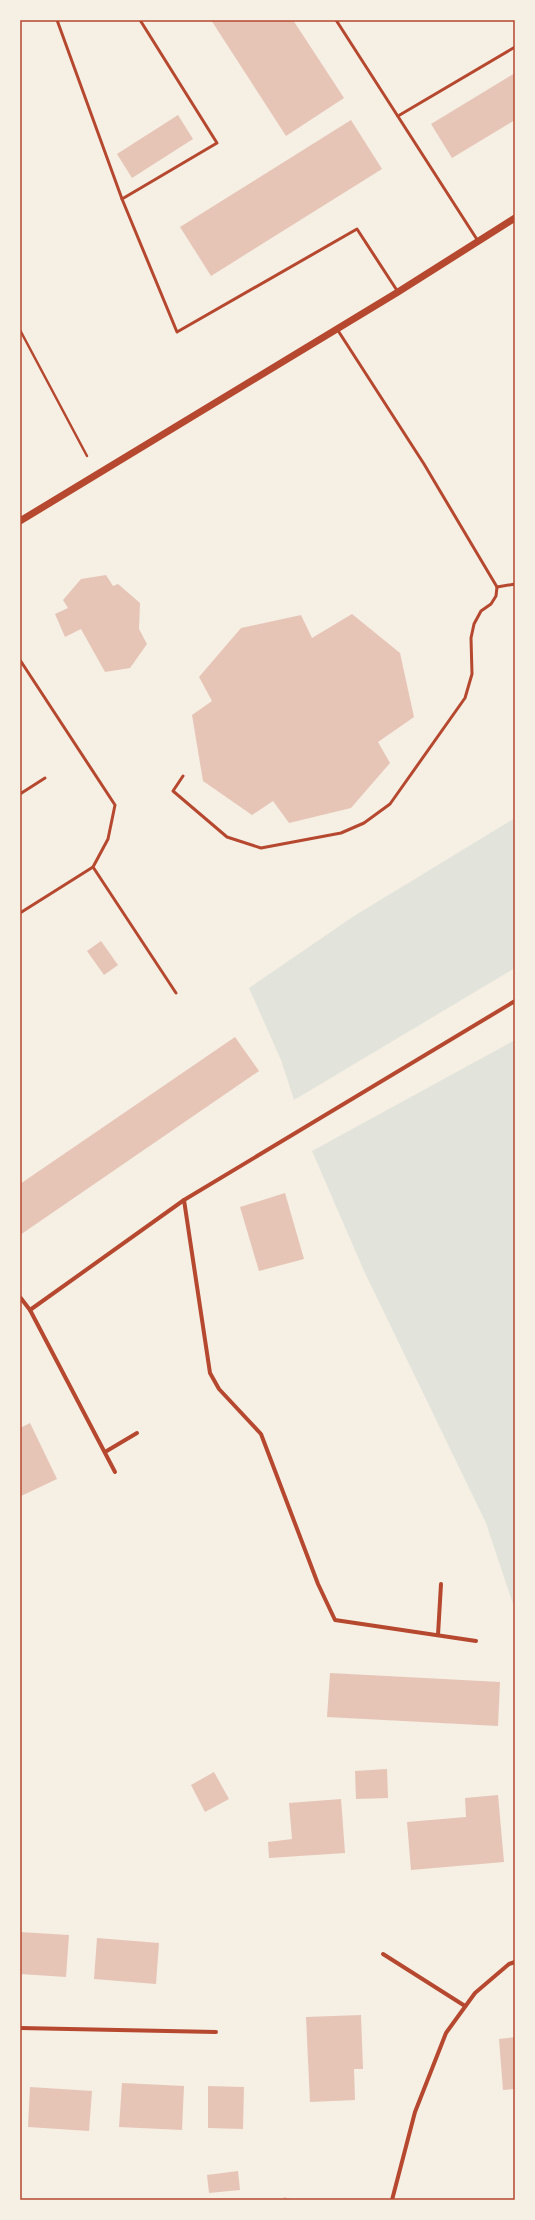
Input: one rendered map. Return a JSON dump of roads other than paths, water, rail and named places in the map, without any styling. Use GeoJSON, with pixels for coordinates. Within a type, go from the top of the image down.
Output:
{"type":"FeatureCollection","features":[{"type":"Feature","properties":{"kind":"street"},"geometry":{"type":"LineString","coordinates":[[20,520],[398,292],[515,218]]}},
{"type":"Feature","properties":{"kind":"street"},"geometry":{"type":"LineString","coordinates":[[30,1310],[184,1200],[515,1001]]}},
{"type":"Feature","properties":{"kind":"street"},"geometry":{"type":"LineString","coordinates":[[184,1200],[210,1373],[219,1389],[261,1434],[318,1584],[335,1620],[476,1641]]}},
{"type":"Feature","properties":{"kind":"street"},"geometry":{"type":"LineString","coordinates":[[20,1297],[30,1310],[115,1472]]}},
{"type":"Feature","properties":{"kind":"street"},"geometry":{"type":"LineString","coordinates":[[105,1452],[137,1433]]}},
{"type":"Feature","properties":{"kind":"street"},"geometry":{"type":"LineString","coordinates":[[438,1635],[441,1584]]}},
{"type":"Feature","properties":{"kind":"street"},"geometry":{"type":"LineString","coordinates":[[383,1954],[465,2006]]}},
{"type":"Feature","properties":{"kind":"street"},"geometry":{"type":"LineString","coordinates":[[392,2200],[415,2112],[446,2032],[475,1992],[508,1964],[515,1962]]}},
{"type":"Feature","properties":{"kind":"street"},"geometry":{"type":"LineString","coordinates":[[20,2028],[216,2032]]}},
{"type":"Feature","properties":{"kind":"lane"},"geometry":{"type":"LineString","coordinates":[[57,20],[122,199],[177,332],[356,229],[398,292]]}},
{"type":"Feature","properties":{"kind":"lane"},"geometry":{"type":"LineString","coordinates":[[122,199],[217,143],[140,20]]}},
{"type":"Feature","properties":{"kind":"lane"},"geometry":{"type":"LineString","coordinates":[[336,20],[478,241]]}},
{"type":"Feature","properties":{"kind":"lane"},"geometry":{"type":"LineString","coordinates":[[398,116],[515,46]]}},
{"type":"Feature","properties":{"kind":"lane"},"geometry":{"type":"LineString","coordinates":[[183,776],[173,791],[227,837],[261,848],[341,832],[364,822],[390,804],[465,698],[472,674],[471,638],[474,624],[481,611],[491,604],[496,596],[497,587],[424,464],[337,328]]}},
{"type":"Feature","properties":{"kind":"lane"},"geometry":{"type":"LineString","coordinates":[[497,587],[515,584]]}},
{"type":"Feature","properties":{"kind":"lane"},"geometry":{"type":"LineString","coordinates":[[20,660],[115,805],[108,839],[93,867],[20,913]]}},
{"type":"Feature","properties":{"kind":"lane"},"geometry":{"type":"LineString","coordinates":[[20,794],[45,778]]}},
{"type":"Feature","properties":{"kind":"lane"},"geometry":{"type":"LineString","coordinates":[[93,867],[176,994]]}}]}
